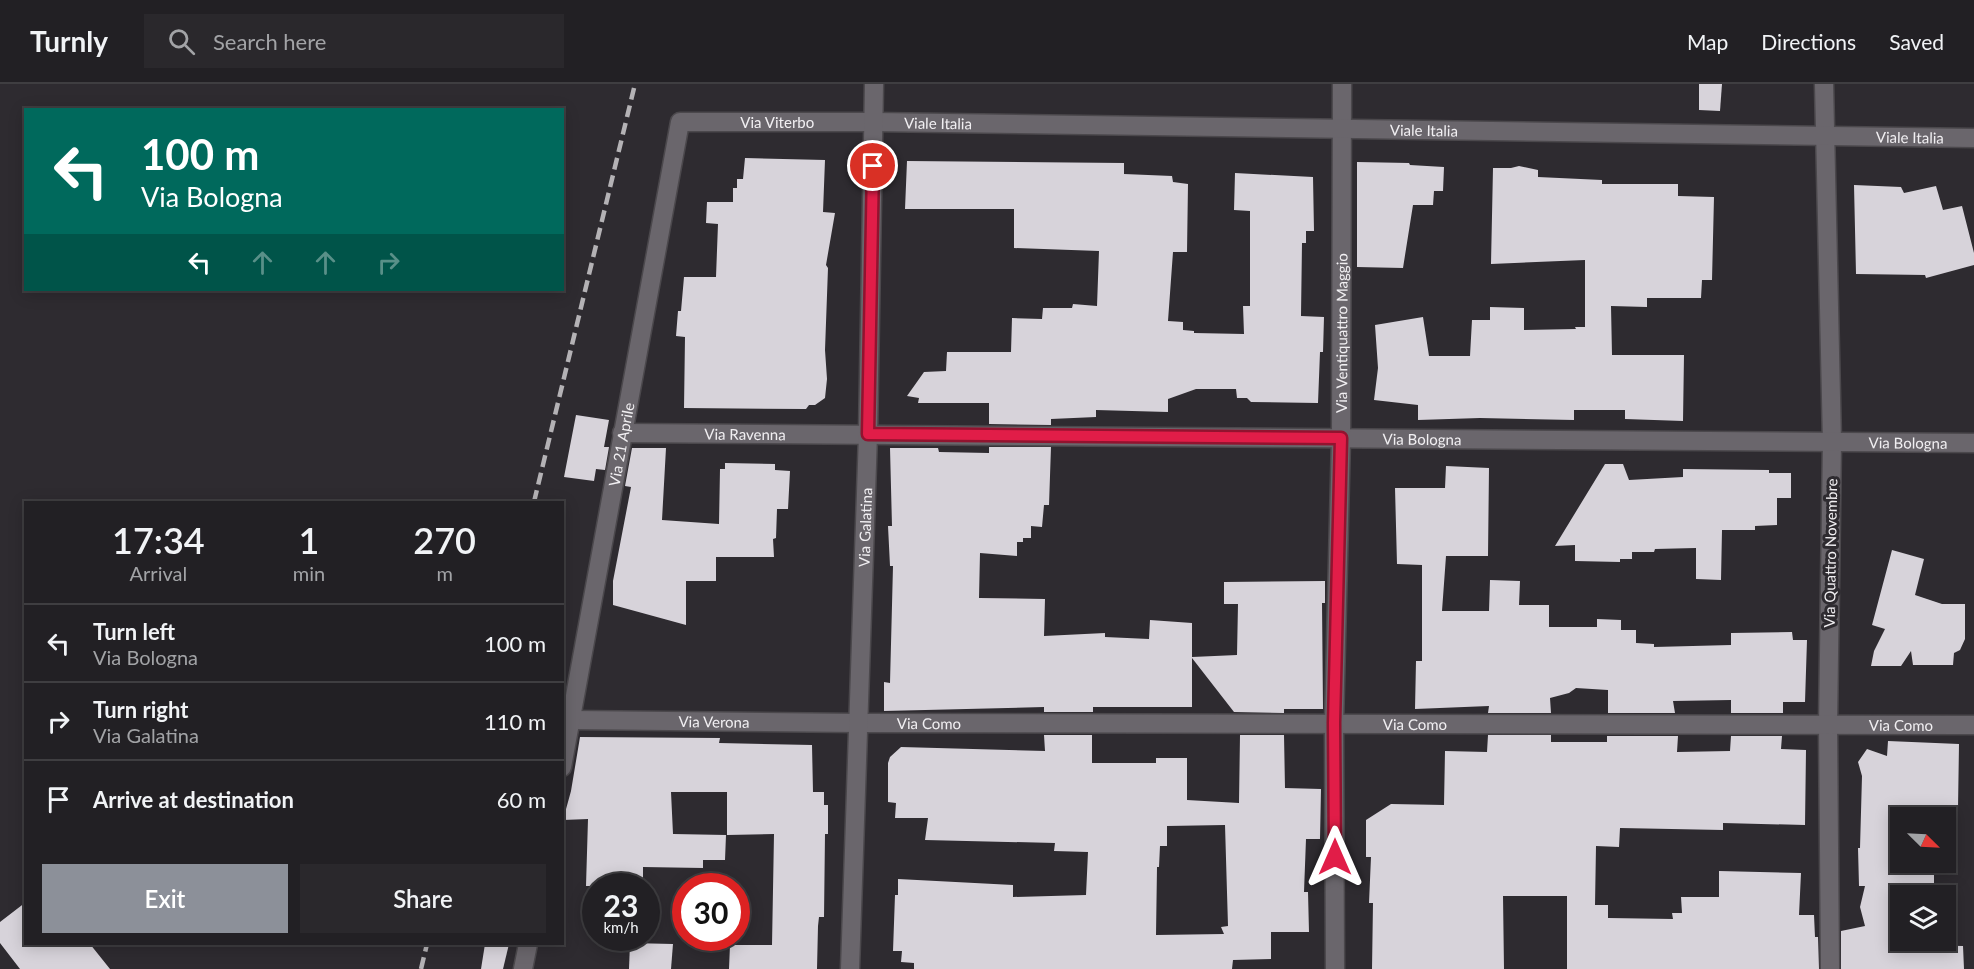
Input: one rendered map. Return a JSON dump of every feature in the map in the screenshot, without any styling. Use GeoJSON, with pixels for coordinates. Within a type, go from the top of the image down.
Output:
{"type":"FeatureCollection","features":[{"type":"Feature","properties":{"kind":"street","name":"Via Galatina"},"geometry":{"type":"LineString","coordinates":[[850,969],[868,434],[874,84]]}},
{"type":"Feature","properties":{"kind":"street","name":"Via Ventiquattro Maggio"},"geometry":{"type":"LineString","coordinates":[[1335,969],[1334,723],[1341,438],[1342,84]]}},
{"type":"Feature","properties":{"kind":"street","name":"Via Quattro Novembre"},"geometry":{"type":"LineString","coordinates":[[1824,84],[1832,442],[1828,725],[1830,969]]}},
{"type":"Feature","properties":{"kind":"street","name":"Via Viterbo"},"geometry":{"type":"LineString","coordinates":[[680,122],[874,122]]}},
{"type":"Feature","properties":{"kind":"street","name":"Via 21 Aprile"},"geometry":{"type":"LineString","coordinates":[[564,758],[680,122]]}},
{"type":"Feature","properties":{"kind":"street","name":"Viale Italia"},"geometry":{"type":"LineString","coordinates":[[874,122],[1974,138]]}},
{"type":"Feature","properties":{"kind":"street","name":"Via Ravenna"},"geometry":{"type":"LineString","coordinates":[[622,433],[868,434]]}},
{"type":"Feature","properties":{"kind":"street","name":"Via Bologna"},"geometry":{"type":"LineString","coordinates":[[868,434],[1974,443]]}},
{"type":"Feature","properties":{"kind":"street","name":"Via Verona"},"geometry":{"type":"LineString","coordinates":[[572,720],[857,723]]}},
{"type":"Feature","properties":{"kind":"street","name":"Via Como"},"geometry":{"type":"LineString","coordinates":[[857,723],[1974,725]]}},
{"type":"Feature","properties":{"kind":"street"},"geometry":{"type":"LineString","coordinates":[[523,969],[528,945]]}},
{"type":"Feature","properties":{"kind":"building"},"geometry":{"type":"Polygon","coordinates":[[[1699,84],[1722,84],[1720,111],[1699,110],[1699,84]]]}},
{"type":"Feature","properties":{"kind":"building"},"geometry":{"type":"Polygon","coordinates":[[[745,158],[825,160],[823,212],[835,213],[826,265],[828,268],[825,350],[827,379],[825,398],[815,405],[809,405],[806,409],[684,408],[685,337],[676,336],[684,277],[716,277],[718,224],[706,223],[707,202],[733,202],[733,188],[737,188],[737,179],[743,179],[745,158]]]}},
{"type":"Feature","properties":{"kind":"building"},"geometry":{"type":"Polygon","coordinates":[[[907,161],[1124,163],[1124,174],[1172,176],[1173,182],[1188,184],[1187,252],[1173,252],[1168,321],[1183,322],[1183,330],[1194,331],[1194,333],[1244,334],[1243,306],[1250,306],[1250,211],[1234,210],[1235,173],[1313,177],[1314,231],[1306,231],[1306,243],[1302,243],[1301,316],[1324,317],[1318,403],[1251,402],[1247,398],[1237,398],[1236,389],[1196,389],[1168,399],[1168,412],[1096,410],[1096,417],[1051,419],[1051,425],[989,424],[989,403],[918,403],[919,398],[907,396],[924,372],[946,371],[947,352],[1011,352],[1012,318],[1042,319],[1043,308],[1072,308],[1073,304],[1097,306],[1099,251],[1014,248],[1014,209],[905,209],[907,161]]]}},
{"type":"Feature","properties":{"kind":"building"},"geometry":{"type":"Polygon","coordinates":[[[1357,162],[1409,163],[1410,165],[1444,167],[1443,191],[1434,191],[1433,205],[1413,205],[1403,268],[1357,267],[1357,162]]]}},
{"type":"Feature","properties":{"kind":"building"},"geometry":{"type":"Polygon","coordinates":[[[1519,166],[1538,170],[1538,177],[1602,180],[1602,184],[1678,184],[1678,196],[1714,197],[1712,280],[1702,280],[1701,298],[1647,298],[1647,307],[1611,306],[1612,355],[1684,355],[1683,421],[1625,419],[1625,410],[1574,410],[1574,420],[1480,418],[1418,420],[1418,405],[1374,400],[1378,368],[1375,325],[1423,317],[1429,356],[1470,356],[1472,320],[1490,320],[1490,307],[1524,308],[1524,330],[1585,327],[1585,260],[1491,264],[1493,168],[1519,166]]]}},
{"type":"Feature","properties":{"kind":"building"},"geometry":{"type":"Polygon","coordinates":[[[1854,185],[1901,187],[1904,193],[1936,186],[1943,210],[1962,206],[1974,253],[1974,265],[1926,278],[1925,275],[1856,274],[1854,185]]]}},
{"type":"Feature","properties":{"kind":"building"},"geometry":{"type":"Polygon","coordinates":[[[576,415],[609,420],[604,447],[609,447],[605,470],[596,469],[594,481],[564,477],[576,415]]]}},
{"type":"Feature","properties":{"kind":"building"},"geometry":{"type":"Polygon","coordinates":[[[989,447],[1051,447],[1049,505],[1044,505],[1042,527],[1031,526],[1031,538],[1023,538],[1023,542],[1017,542],[1017,556],[980,553],[979,598],[1045,599],[1044,636],[1105,633],[1105,637],[1149,639],[1150,620],[1192,623],[1192,657],[1237,655],[1238,604],[1224,604],[1224,582],[1325,581],[1325,603],[1322,603],[1323,709],[1284,709],[1284,713],[1234,712],[1192,658],[1192,707],[1093,707],[1093,712],[1044,712],[1044,707],[884,711],[884,682],[890,683],[893,566],[890,566],[888,526],[892,526],[890,448],[938,448],[939,452],[989,453],[989,447]]]}},
{"type":"Feature","properties":{"kind":"building"},"geometry":{"type":"Polygon","coordinates":[[[632,448],[666,448],[662,520],[719,524],[720,469],[725,469],[725,463],[775,464],[775,470],[790,471],[788,509],[777,509],[776,538],[773,539],[774,557],[716,557],[716,581],[686,581],[686,625],[613,605],[613,581],[631,487],[625,486],[632,448]]]}},
{"type":"Feature","properties":{"kind":"building"},"geometry":{"type":"Polygon","coordinates":[[[1605,464],[1623,464],[1629,480],[1683,477],[1683,469],[1769,470],[1769,473],[1791,473],[1791,498],[1777,498],[1777,525],[1755,526],[1755,530],[1722,530],[1721,580],[1696,579],[1696,548],[1632,552],[1632,559],[1620,559],[1620,562],[1575,561],[1575,545],[1555,546],[1605,464]]]}},
{"type":"Feature","properties":{"kind":"building"},"geometry":{"type":"Polygon","coordinates":[[[1446,466],[1489,468],[1488,556],[1446,556],[1442,611],[1489,611],[1490,580],[1520,581],[1519,605],[1549,605],[1549,627],[1597,627],[1597,619],[1621,620],[1621,630],[1636,630],[1636,643],[1654,644],[1654,647],[1731,645],[1731,633],[1792,632],[1793,640],[1807,640],[1805,702],[1783,702],[1783,713],[1731,713],[1731,700],[1673,701],[1675,713],[1608,713],[1608,690],[1576,688],[1569,693],[1550,698],[1551,713],[1488,713],[1489,706],[1415,709],[1416,661],[1422,661],[1422,565],[1397,564],[1395,488],[1445,488],[1446,466]]]}},
{"type":"Feature","properties":{"kind":"building"},"geometry":{"type":"Polygon","coordinates":[[[1892,550],[1924,559],[1915,595],[1942,604],[1965,604],[1965,639],[1960,650],[1954,653],[1953,665],[1913,665],[1911,651],[1901,666],[1871,666],[1874,651],[1885,629],[1872,625],[1892,550]]]}},
{"type":"Feature","properties":{"kind":"building"},"geometry":{"type":"Polygon","coordinates":[[[1044,735],[1092,735],[1092,763],[1156,763],[1156,758],[1187,758],[1187,800],[1239,803],[1240,735],[1284,735],[1285,788],[1321,789],[1320,839],[1306,839],[1304,892],[1308,892],[1309,932],[1271,932],[1271,959],[1233,960],[1232,969],[914,969],[914,963],[901,962],[902,951],[893,951],[895,895],[898,895],[898,879],[1013,885],[1013,897],[1086,895],[1088,852],[1054,851],[1055,843],[925,840],[928,818],[895,818],[896,803],[888,802],[890,757],[901,747],[1045,751],[1044,735]],[[1225,825],[1167,826],[1167,846],[1160,846],[1159,867],[1157,867],[1156,935],[1224,934],[1221,927],[1228,926],[1225,825]]]}},
{"type":"Feature","properties":{"kind":"building"},"geometry":{"type":"Polygon","coordinates":[[[1488,735],[1551,735],[1551,742],[1607,742],[1607,736],[1678,736],[1677,752],[1730,751],[1731,736],[1782,736],[1781,749],[1806,750],[1805,825],[1723,823],[1723,830],[1620,828],[1619,847],[1596,846],[1595,905],[1608,905],[1608,918],[1673,919],[1672,913],[1682,913],[1681,897],[1719,897],[1719,871],[1801,873],[1799,915],[1814,915],[1815,937],[1818,937],[1819,969],[1567,969],[1567,896],[1503,896],[1504,969],[1372,969],[1373,903],[1369,903],[1371,857],[1366,857],[1366,820],[1391,804],[1444,805],[1445,751],[1487,752],[1488,735]]]}},
{"type":"Feature","properties":{"kind":"building"},"geometry":{"type":"Polygon","coordinates":[[[580,737],[720,738],[719,743],[812,745],[813,792],[824,792],[824,805],[828,805],[828,834],[825,834],[824,917],[819,917],[817,969],[729,969],[730,951],[750,951],[750,945],[772,945],[774,834],[727,835],[727,792],[671,792],[673,834],[726,835],[725,860],[703,860],[703,868],[643,867],[643,873],[586,873],[588,819],[564,820],[571,791],[580,737]]]}},
{"type":"Feature","properties":{"kind":"building"},"geometry":{"type":"Polygon","coordinates":[[[1888,741],[1959,744],[1958,809],[1956,807],[1890,807],[1890,873],[1934,873],[1934,885],[1890,885],[1890,951],[1956,951],[1956,946],[1963,946],[1964,969],[1841,969],[1841,931],[1865,926],[1860,907],[1865,886],[1859,886],[1858,848],[1860,848],[1862,776],[1858,762],[1867,749],[1887,756],[1888,741]]]}},
{"type":"Feature","properties":{"kind":"building"},"geometry":{"type":"Polygon","coordinates":[[[24,904],[24,945],[91,945],[110,969],[20,969],[0,943],[0,922],[24,904]]]}},
{"type":"Feature","properties":{"kind":"building"},"geometry":{"type":"Polygon","coordinates":[[[660,944],[672,944],[671,969],[629,969],[630,951],[660,951],[660,944]]]}},
{"type":"Feature","properties":{"kind":"building"},"geometry":{"type":"Polygon","coordinates":[[[485,945],[509,945],[503,969],[481,969],[485,945]]]}},
{"type":"Feature","properties":{"kind":"railway"},"geometry":{"type":"LineString","coordinates":[[534,501],[635,84]]}},
{"type":"Feature","properties":{"kind":"railway"},"geometry":{"type":"LineString","coordinates":[[421,969],[427,945]]}},
{"type":"Feature","properties":{"kind":"route"},"geometry":{"type":"LineString","coordinates":[[873,166],[868,434],[1341,438],[1334,723],[1335,857]]}}]}
